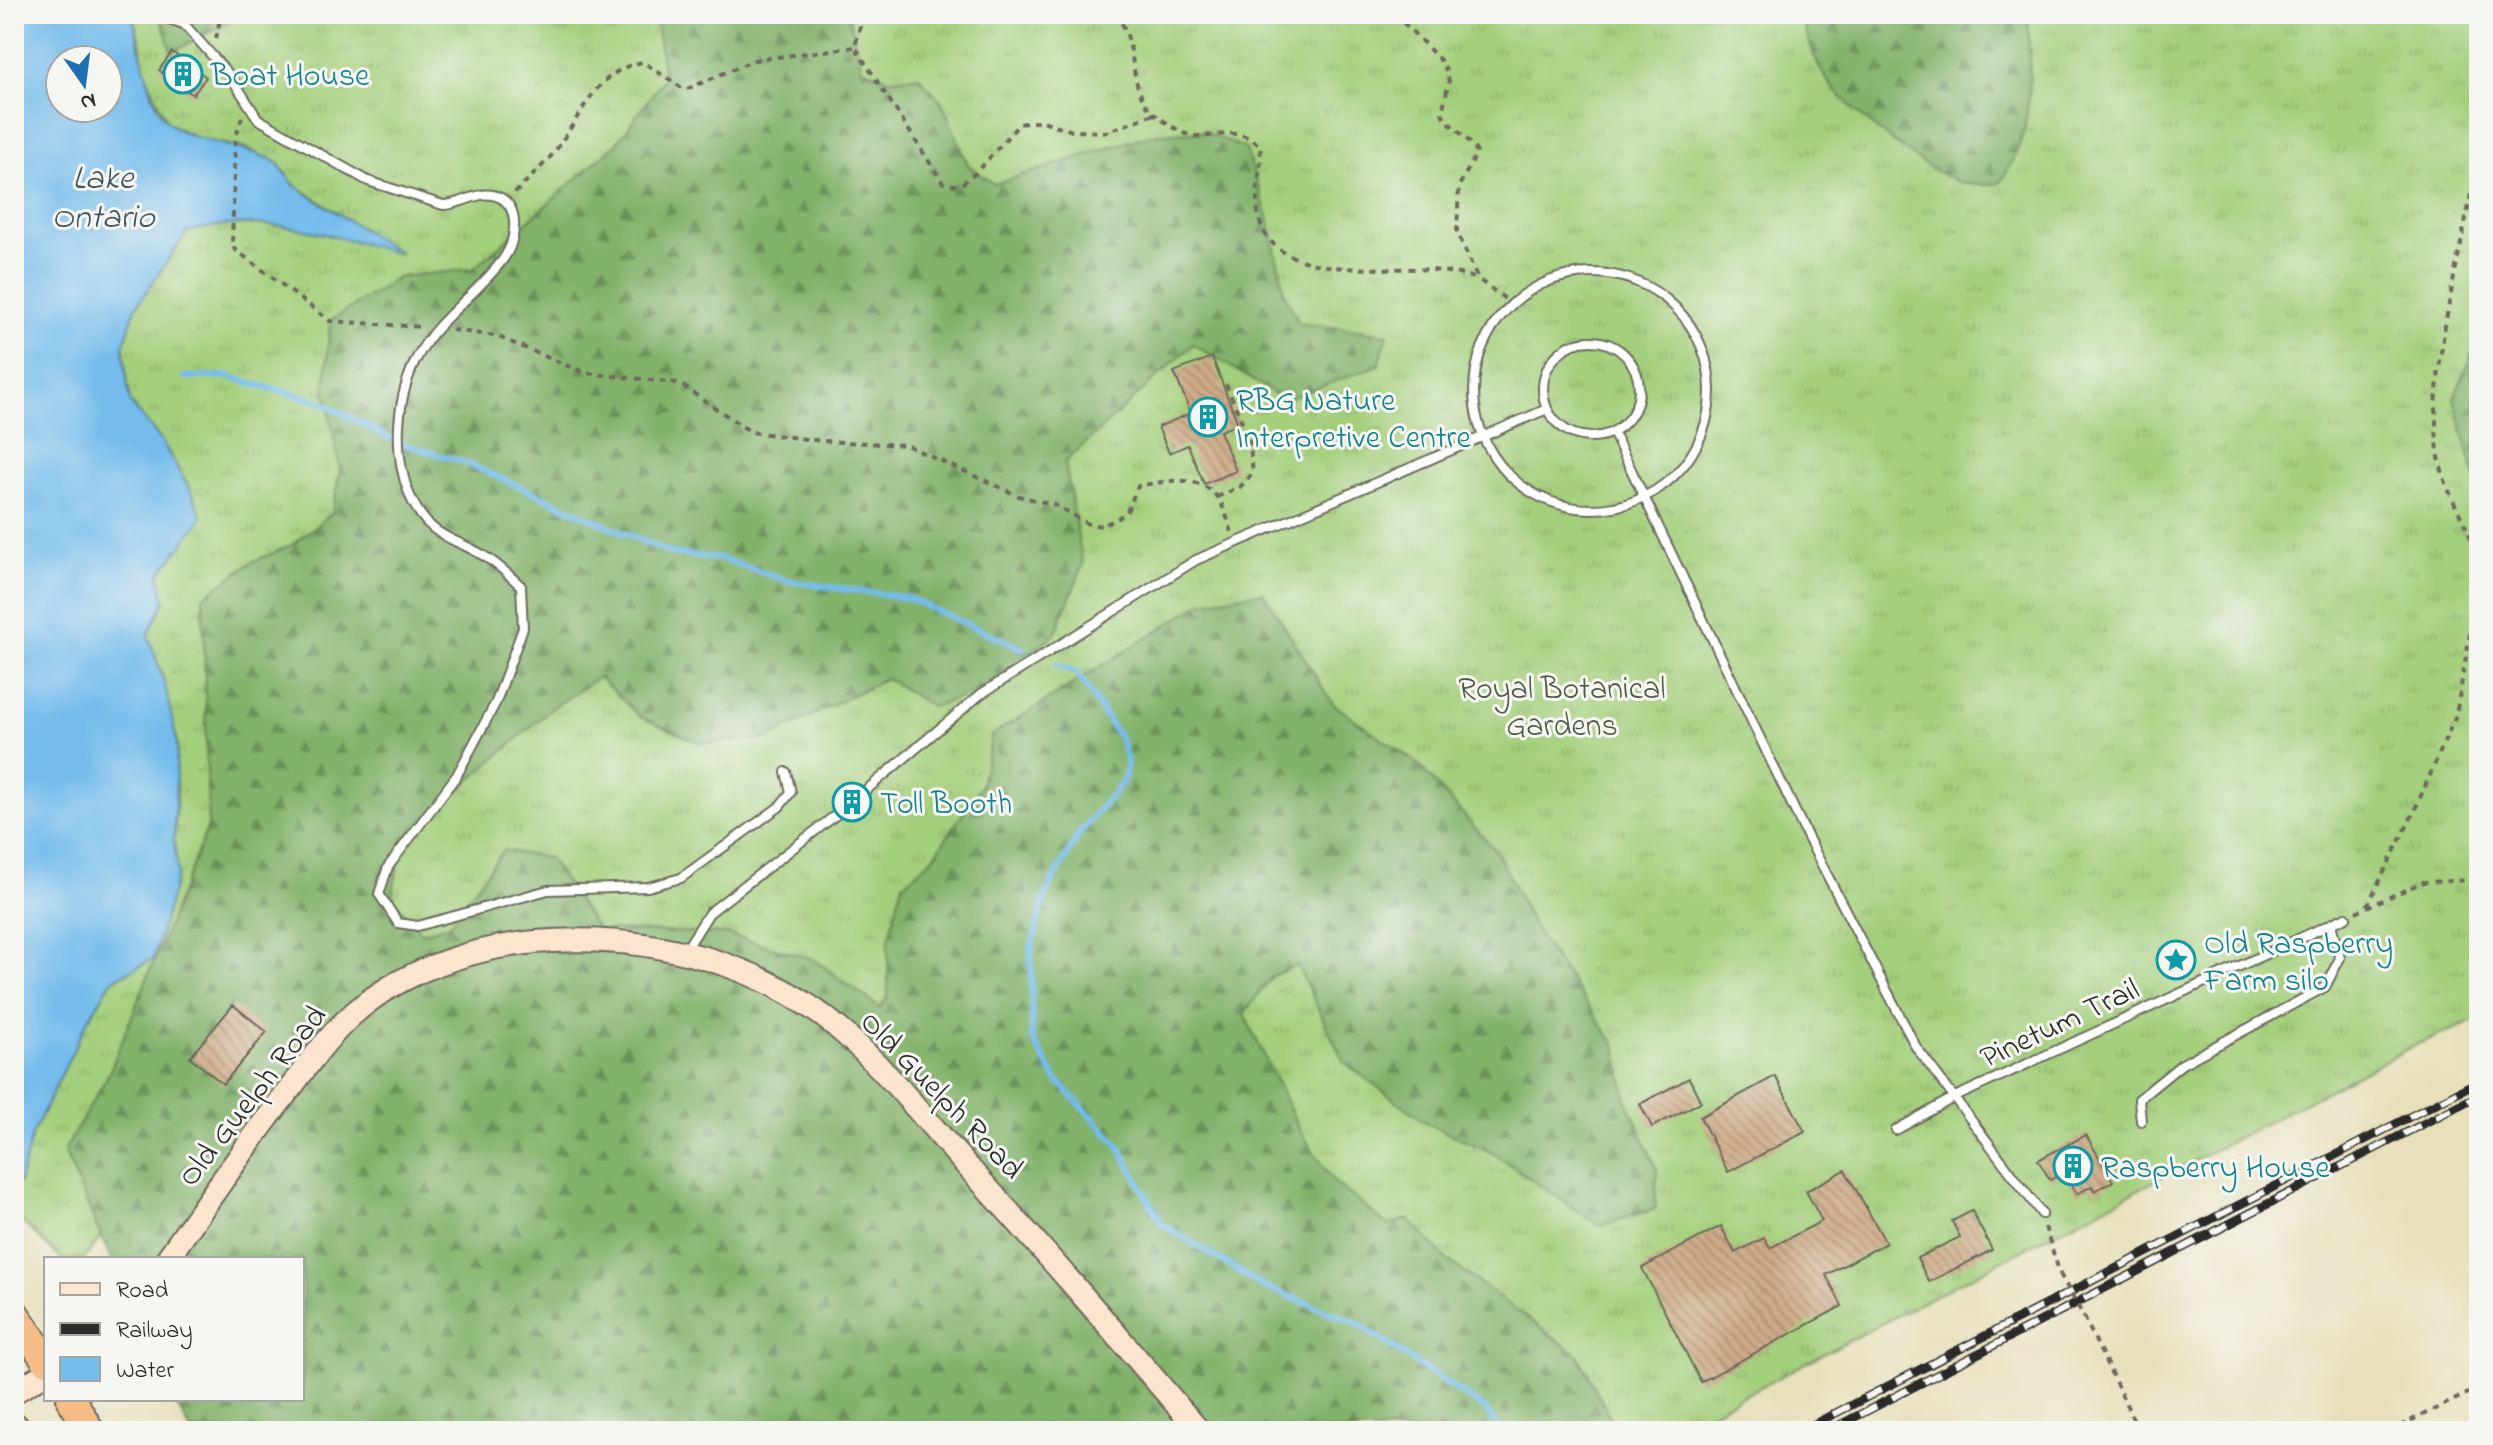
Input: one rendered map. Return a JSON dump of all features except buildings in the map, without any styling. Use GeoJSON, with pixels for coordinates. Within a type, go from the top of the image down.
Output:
{"type":"FeatureCollection","features":[{"type":"Feature","properties":{"kind":"highway"},"geometry":{"type":"LineString","coordinates":[[14,1313],[44,1357]]}},
{"type":"Feature","properties":{"kind":"highway"},"geometry":{"type":"LineString","coordinates":[[72,1401],[90,1431]]}},
{"type":"Feature","properties":{"kind":"street","name":"Old Guelph Road"},"geometry":{"type":"LineString","coordinates":[[168,1257],[324,1044],[360,1008],[405,980],[453,959],[524,942],[580,939],[685,951],[741,970],[801,1002],[845,1033],[1027,1229],[1199,1431]]}},
{"type":"Feature","properties":{"kind":"street"},"geometry":{"type":"LineString","coordinates":[[14,1392],[44,1374]]}},
{"type":"Feature","properties":{"kind":"lane"},"geometry":{"type":"LineString","coordinates":[[153,14],[184,24],[231,77],[258,119],[368,181],[443,205],[454,205],[478,194],[500,198],[511,209],[515,232],[505,258],[438,328],[419,354],[406,388],[399,446],[410,495],[430,529],[492,561],[521,586],[523,628],[496,702],[457,775],[388,867],[379,894],[398,923],[418,926],[548,890],[648,887],[681,878],[779,807],[791,792],[786,772]]}},
{"type":"Feature","properties":{"kind":"lane"},"geometry":{"type":"LineString","coordinates":[[1592,272],[1643,284],[1685,316],[1708,364],[1708,416],[1685,464],[1644,497],[1601,509],[1571,507],[1543,498],[1506,473],[1482,435],[1474,401],[1476,365],[1489,332],[1512,304],[1541,284],[1592,272]]}},
{"type":"Feature","properties":{"kind":"lane"},"geometry":{"type":"LineString","coordinates":[[1585,341],[1608,344],[1626,356],[1639,383],[1634,411],[1613,432],[1593,437],[1572,433],[1555,421],[1547,409],[1544,380],[1559,354],[1585,341]]}},
{"type":"Feature","properties":{"kind":"lane"},"geometry":{"type":"LineString","coordinates":[[864,792],[981,694],[1196,560],[1547,409]]}},
{"type":"Feature","properties":{"kind":"lane"},"geometry":{"type":"LineString","coordinates":[[1613,432],[1808,838],[1916,1047],[2042,1214]]}},
{"type":"Feature","properties":{"kind":"lane"},"geometry":{"type":"LineString","coordinates":[[841,811],[839,797],[850,788],[864,792]]}},
{"type":"Feature","properties":{"kind":"lane"},"geometry":{"type":"LineString","coordinates":[[685,951],[709,913],[841,811],[853,813],[864,804],[864,792]]}},
{"type":"Feature","properties":{"kind":"lane","name":"Pinetum Trail"},"geometry":{"type":"LineString","coordinates":[[1896,1130],[1953,1098],[2346,917]]}},
{"type":"Feature","properties":{"kind":"lane"},"geometry":{"type":"LineString","coordinates":[[2141,1121],[2139,1099],[2182,1064],[2325,987],[2340,958],[2331,924]]}},
{"type":"Feature","properties":{"kind":"path"},"geometry":{"type":"LineString","coordinates":[[216,61],[215,29],[221,14]]}},
{"type":"Feature","properties":{"kind":"path"},"geometry":{"type":"LineString","coordinates":[[863,14],[855,47],[943,183],[959,186],[977,172],[1019,124],[1030,120],[1072,131],[1106,132],[1154,114]]}},
{"type":"Feature","properties":{"kind":"path"},"geometry":{"type":"LineString","coordinates":[[1015,14],[1026,14]]}},
{"type":"Feature","properties":{"kind":"path"},"geometry":{"type":"LineString","coordinates":[[1114,14],[1126,32],[1135,84],[1154,114],[1192,137],[1237,131],[1260,146],[1257,213],[1265,237],[1276,248],[1324,267],[1422,269],[1478,279],[1512,304]]}},
{"type":"Feature","properties":{"kind":"path"},"geometry":{"type":"LineString","coordinates":[[1395,14],[1444,64],[1449,81],[1442,113],[1456,133],[1471,141],[1477,153],[1459,186],[1457,232],[1478,279]]}},
{"type":"Feature","properties":{"kind":"path"},"geometry":{"type":"LineString","coordinates":[[506,203],[558,148],[580,108],[621,65],[643,62],[685,90],[754,60],[855,47]]}},
{"type":"Feature","properties":{"kind":"path"},"geometry":{"type":"LineString","coordinates":[[235,140],[232,247],[330,321],[438,328],[496,336],[585,373],[678,383],[751,432],[823,441],[906,445],[1019,496],[1055,505],[1088,524],[1102,526],[1118,518],[1127,511],[1138,486],[1176,478],[1202,486],[1217,497],[1236,542]]}},
{"type":"Feature","properties":{"kind":"path"},"geometry":{"type":"LineString","coordinates":[[2479,147],[2439,369],[2438,413],[2441,466],[2474,542],[2479,563]]}},
{"type":"Feature","properties":{"kind":"path"},"geometry":{"type":"LineString","coordinates":[[1217,497],[1240,487],[1253,473],[1249,438],[1225,382]]}},
{"type":"Feature","properties":{"kind":"path"},"geometry":{"type":"LineString","coordinates":[[2479,581],[2456,715],[2413,814],[2367,906],[2423,882],[2479,880]]}},
{"type":"Feature","properties":{"kind":"path"},"geometry":{"type":"LineString","coordinates":[[2042,1214],[2049,1249],[2060,1274],[2139,1431]]}},
{"type":"Feature","properties":{"kind":"path"},"geometry":{"type":"LineString","coordinates":[[2389,1431],[2479,1388]]}},
{"type":"Feature","properties":{"kind":"green space","name":"Royal Botanical Gardens"},"geometry":{"type":"Polygon","coordinates":[[[132,14],[2479,14],[2479,1019],[2413,1046],[1691,1423],[1661,1431],[1252,1431],[726,934],[449,925],[421,933],[407,916],[274,1005],[85,1257],[59,1257],[14,1214],[14,1186],[19,1182],[32,1135],[87,1022],[112,980],[153,959],[178,873],[174,841],[177,792],[165,685],[148,635],[165,601],[159,575],[201,518],[194,497],[161,440],[130,402],[123,347],[136,307],[187,232],[209,226],[275,222],[398,252],[293,184],[278,163],[246,148],[202,140],[168,123],[143,70],[140,40],[132,14]]]}},
{"type":"Feature","properties":{"kind":"green space"},"geometry":{"type":"Polygon","coordinates":[[[159,14],[244,14],[172,52],[159,14]]]}},
{"type":"Feature","properties":{"kind":"green space"},"geometry":{"type":"Polygon","coordinates":[[[655,14],[848,14],[862,68],[890,79],[919,76],[942,102],[968,165],[994,184],[1149,135],[1203,131],[1246,149],[1269,220],[1284,292],[1299,323],[1388,334],[1379,365],[1285,400],[1193,344],[1065,462],[1083,565],[1055,634],[978,692],[932,707],[886,678],[766,739],[700,743],[640,717],[599,677],[551,709],[403,839],[392,897],[421,933],[449,925],[503,850],[549,858],[598,930],[727,934],[813,959],[880,1008],[888,996],[888,942],[902,885],[933,858],[981,786],[992,735],[1203,602],[1263,592],[1333,704],[1417,763],[1497,852],[1535,929],[1616,1046],[1627,1101],[1657,1169],[1655,1209],[1600,1226],[1491,1152],[1428,1124],[1344,1062],[1297,965],[1272,976],[1244,1014],[1302,1134],[1334,1182],[1388,1225],[1408,1219],[1446,1259],[1578,1355],[1617,1431],[191,1431],[174,1401],[304,1401],[304,1257],[110,1257],[64,1151],[109,1073],[208,826],[203,597],[252,562],[292,545],[332,513],[340,470],[325,390],[330,321],[399,277],[473,269],[616,144],[664,78],[655,14]]]}},
{"type":"Feature","properties":{"kind":"green space"},"geometry":{"type":"Polygon","coordinates":[[[1801,14],[2028,14],[2030,81],[2025,123],[2012,163],[2000,183],[1978,185],[1957,181],[1907,152],[1870,123],[1829,83],[1812,50],[1801,14]]]}},
{"type":"Feature","properties":{"kind":"green space"},"geometry":{"type":"Polygon","coordinates":[[[2479,339],[2479,492],[2454,398],[2479,339]]]}},
{"type":"Feature","properties":{"kind":"water","name":"Lake Ontario"},"geometry":{"type":"Polygon","coordinates":[[[14,14],[132,14],[150,88],[169,123],[190,135],[273,160],[297,187],[401,254],[295,228],[242,224],[215,226],[187,232],[136,307],[123,347],[130,402],[161,440],[194,497],[202,518],[159,575],[165,601],[148,635],[165,685],[177,743],[174,841],[178,873],[153,959],[112,980],[87,1022],[32,1135],[19,1182],[14,1186],[14,14]]]}},
{"type":"Feature","properties":{"kind":"waterway"},"geometry":{"type":"LineString","coordinates":[[185,377],[225,376],[319,401],[394,441],[466,463],[670,553],[722,559],[788,581],[908,598],[1023,649]]}},
{"type":"Feature","properties":{"kind":"waterway"},"geometry":{"type":"LineString","coordinates":[[1056,664],[1078,674],[1121,740],[1127,762],[1124,780],[1079,834],[1045,895],[1031,949],[1032,1038],[1055,1078],[1118,1144],[1162,1224],[1263,1286],[1355,1322],[1484,1408],[1501,1431]]}},
{"type":"Feature","properties":{"kind":"railway"},"geometry":{"type":"LineString","coordinates":[[1801,1431],[2479,1081]]}},
{"type":"Feature","properties":{"kind":"railway"},"geometry":{"type":"LineString","coordinates":[[1828,1431],[2479,1095]]}},
{"type":"Feature","properties":{"kind":"place","name":"Boat House"},"geometry":{"type":"Point","coordinates":[183,74]}},
{"type":"Feature","properties":{"kind":"place","name":"RBG Nature Interpretive Centre"},"geometry":{"type":"Point","coordinates":[1208,417]}},
{"type":"Feature","properties":{"kind":"place","name":"Toll Booth"},"geometry":{"type":"Point","coordinates":[852,802]}},
{"type":"Feature","properties":{"kind":"place","name":"Old Raspberry Farm silo"},"geometry":{"type":"Point","coordinates":[2176,960]}},
{"type":"Feature","properties":{"kind":"place","name":"Raspberry House"},"geometry":{"type":"Point","coordinates":[2073,1166]}}]}
